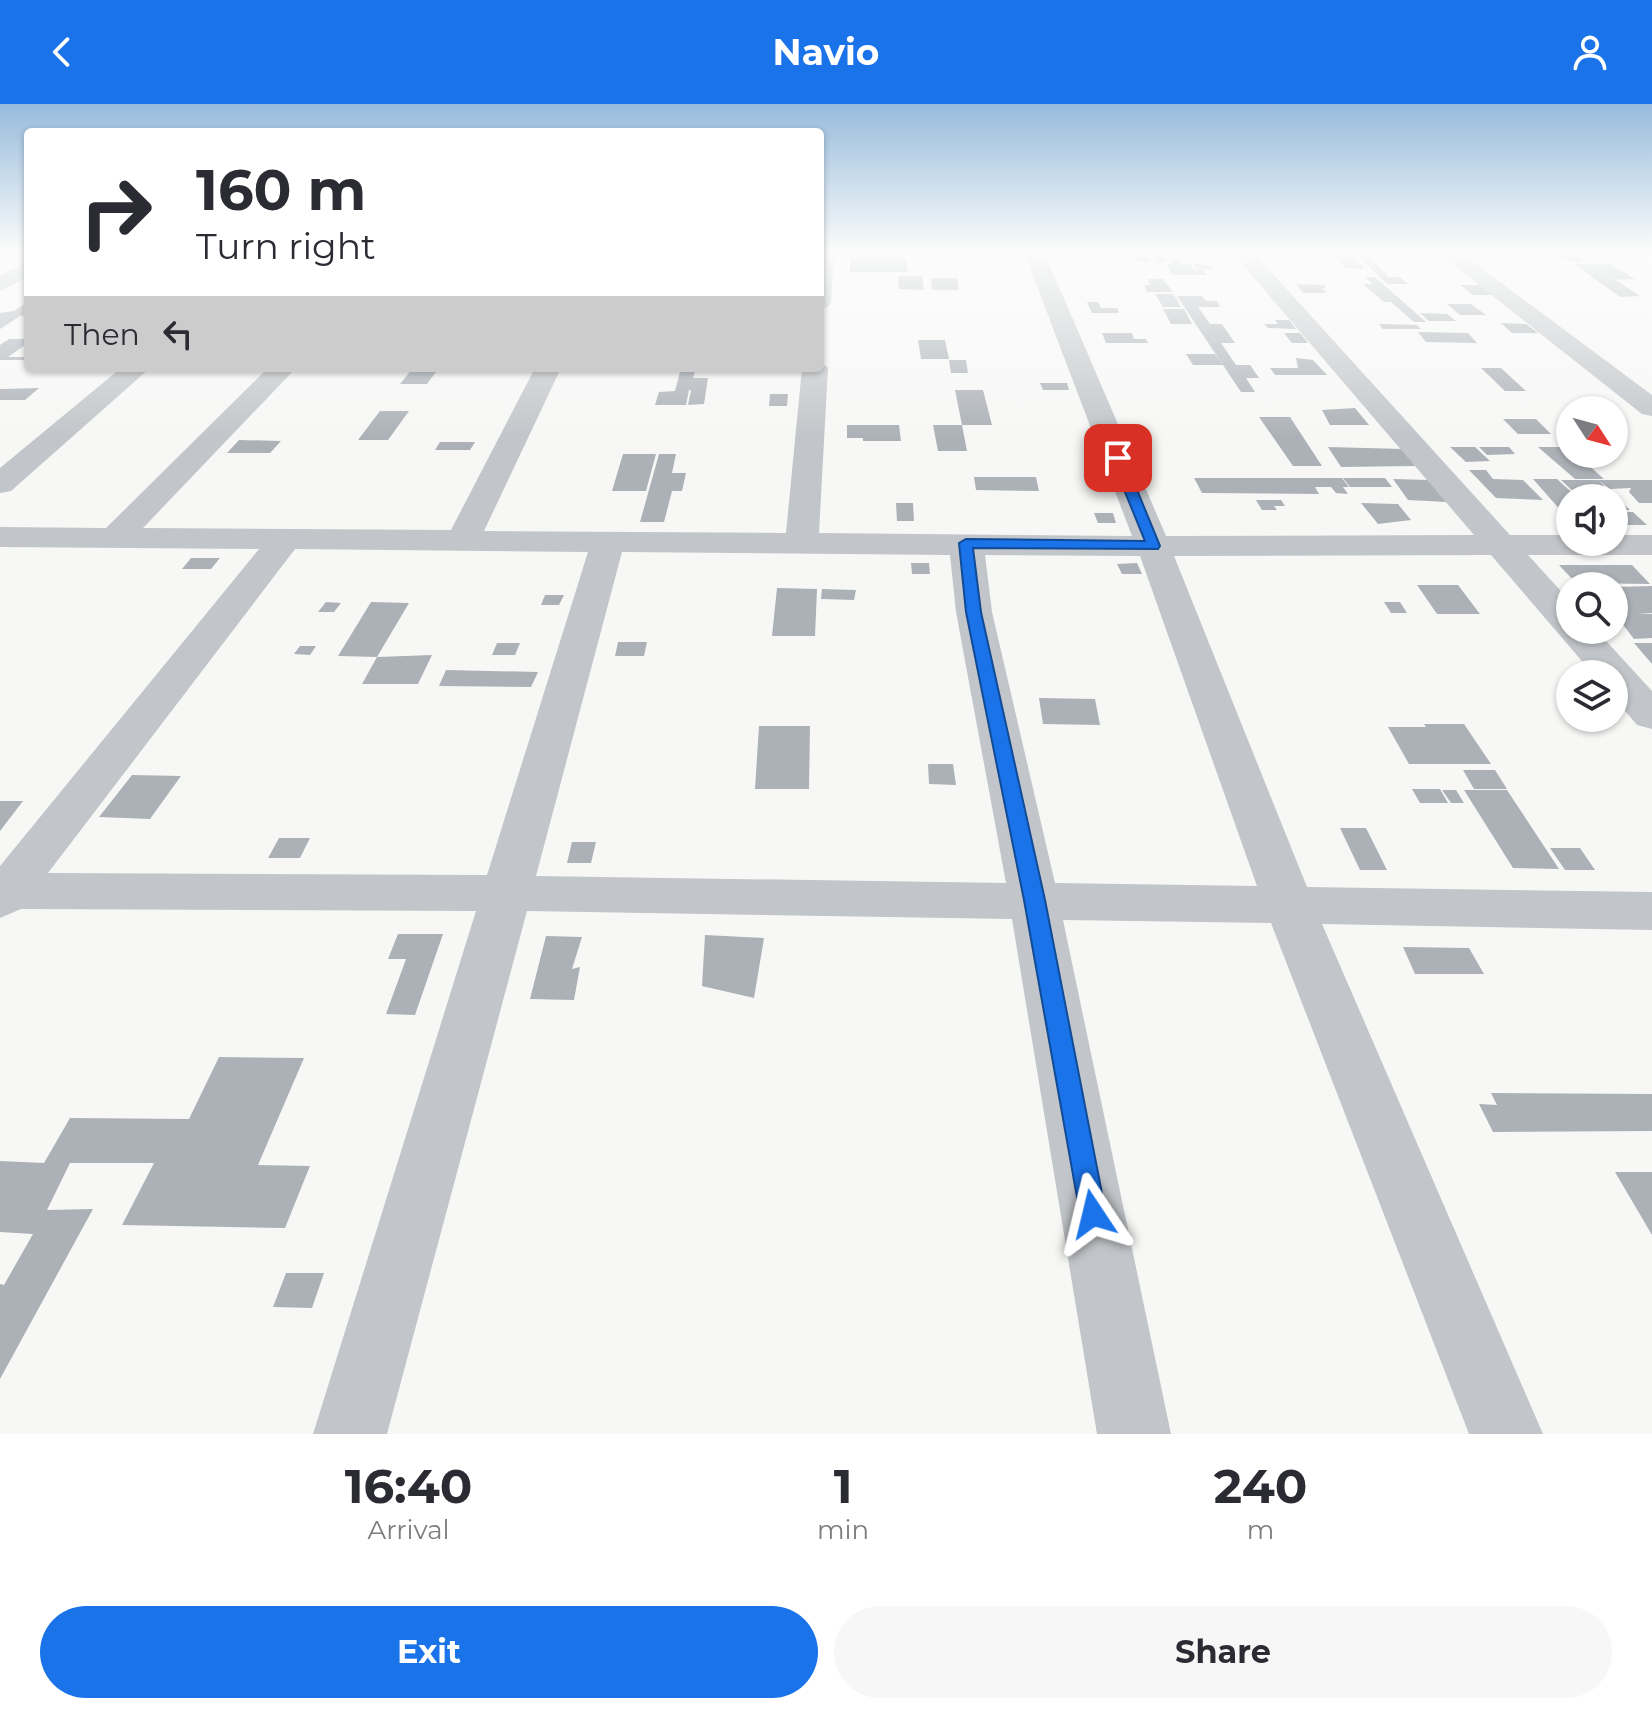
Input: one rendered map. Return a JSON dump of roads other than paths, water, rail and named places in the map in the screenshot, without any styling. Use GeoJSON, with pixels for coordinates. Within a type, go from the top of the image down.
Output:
{"type":"FeatureCollection","features":[{"type":"Feature","properties":{"kind":"street"},"geometry":{"type":"LineString","coordinates":[[1059,314],[1153,546],[1288,903],[1506,1434]]}},
{"type":"Feature","properties":{"kind":"street"},"geometry":{"type":"LineString","coordinates":[[1297,314],[1556,608]]}},
{"type":"Feature","properties":{"kind":"street"},"geometry":{"type":"LineString","coordinates":[[1529,314],[1652,408]]}},
{"type":"Feature","properties":{"kind":"street"},"geometry":{"type":"LineString","coordinates":[[0,484],[132,372]]}},
{"type":"Feature","properties":{"kind":"street"},"geometry":{"type":"LineString","coordinates":[[115,538],[279,372]]}},
{"type":"Feature","properties":{"kind":"street"},"geometry":{"type":"LineString","coordinates":[[463,540],[546,372]]}},
{"type":"Feature","properties":{"kind":"street"},"geometry":{"type":"LineString","coordinates":[[802,541],[815,372]]}},
{"type":"Feature","properties":{"kind":"street"},"geometry":{"type":"LineString","coordinates":[[0,537],[1153,546],[1652,545]]}},
{"type":"Feature","properties":{"kind":"street"},"geometry":{"type":"LineString","coordinates":[[2,894],[287,537]]}},
{"type":"Feature","properties":{"kind":"street"},"geometry":{"type":"LineString","coordinates":[[350,1434],[472,1022],[505,893],[608,540]]}},
{"type":"Feature","properties":{"kind":"street"},"geometry":{"type":"LineString","coordinates":[[966,543],[974,612],[1034,900],[1134,1434]]}},
{"type":"Feature","properties":{"kind":"street"},"geometry":{"type":"LineString","coordinates":[[1588,644],[1652,716]]}},
{"type":"Feature","properties":{"kind":"street"},"geometry":{"type":"LineString","coordinates":[[2,894],[505,893],[1652,911]]}}]}
